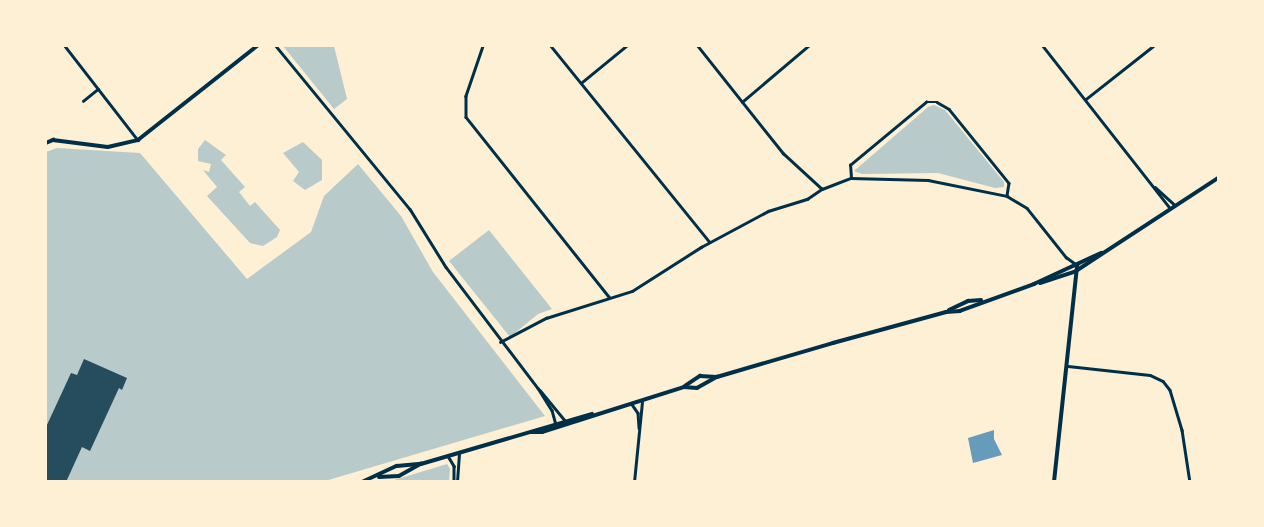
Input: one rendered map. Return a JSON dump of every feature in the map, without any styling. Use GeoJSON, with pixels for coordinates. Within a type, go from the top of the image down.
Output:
{"type":"FeatureCollection","features":[{"type":"Feature","properties":{"kind":"street"},"geometry":{"type":"LineString","coordinates":[[65,46],[138,140]]}},
{"type":"Feature","properties":{"kind":"street"},"geometry":{"type":"LineString","coordinates":[[46,143],[53,140],[107,147],[138,140],[254,46]]}},
{"type":"Feature","properties":{"kind":"street"},"geometry":{"type":"LineString","coordinates":[[276,46],[410,209],[446,267],[500,342],[567,421]]}},
{"type":"Feature","properties":{"kind":"street"},"geometry":{"type":"LineString","coordinates":[[483,46],[466,96],[466,117],[609,297]]}},
{"type":"Feature","properties":{"kind":"street"},"geometry":{"type":"LineString","coordinates":[[551,46],[710,243]]}},
{"type":"Feature","properties":{"kind":"street"},"geometry":{"type":"LineString","coordinates":[[581,83],[626,46]]}},
{"type":"Feature","properties":{"kind":"street"},"geometry":{"type":"LineString","coordinates":[[698,46],[794,165],[822,189]]}},
{"type":"Feature","properties":{"kind":"street"},"geometry":{"type":"LineString","coordinates":[[742,102],[808,46]]}},
{"type":"Feature","properties":{"kind":"street"},"geometry":{"type":"LineString","coordinates":[[1043,46],[1172,207]]}},
{"type":"Feature","properties":{"kind":"street"},"geometry":{"type":"LineString","coordinates":[[1086,99],[1153,46]]}},
{"type":"Feature","properties":{"kind":"street"},"geometry":{"type":"LineString","coordinates":[[83,101],[98,89]]}},
{"type":"Feature","properties":{"kind":"street"},"geometry":{"type":"LineString","coordinates":[[851,178],[850,165],[926,102],[937,102],[949,108],[1009,183],[1007,196]]}},
{"type":"Feature","properties":{"kind":"street"},"geometry":{"type":"LineString","coordinates":[[500,342],[546,318],[632,291],[768,211],[807,200],[822,189],[851,178],[928,180],[1007,196],[1027,208],[1066,257],[1077,265]]}},
{"type":"Feature","properties":{"kind":"street"},"geometry":{"type":"LineString","coordinates":[[684,387],[698,388],[717,377],[946,312],[968,301],[983,300],[1076,271],[1219,178]]}},
{"type":"Feature","properties":{"kind":"street"},"geometry":{"type":"LineString","coordinates":[[1070,271],[1101,253]]}},
{"type":"Feature","properties":{"kind":"street"},"geometry":{"type":"LineString","coordinates":[[1066,257],[1075,286]]}},
{"type":"Feature","properties":{"kind":"street"},"geometry":{"type":"LineString","coordinates":[[1054,481],[1077,265]]}},
{"type":"Feature","properties":{"kind":"street"},"geometry":{"type":"LineString","coordinates":[[1067,366],[1150,375],[1163,381],[1170,390],[1182,430],[1190,481]]}},
{"type":"Feature","properties":{"kind":"street"},"geometry":{"type":"LineString","coordinates":[[379,477],[397,466],[421,464],[684,387],[700,376],[717,377]]}},
{"type":"Feature","properties":{"kind":"street"},"geometry":{"type":"LineString","coordinates":[[538,388],[552,410],[556,425]]}},
{"type":"Feature","properties":{"kind":"street"},"geometry":{"type":"LineString","coordinates":[[634,481],[642,400]]}},
{"type":"Feature","properties":{"kind":"street"},"geometry":{"type":"LineString","coordinates":[[631,402],[638,413],[639,428]]}},
{"type":"Feature","properties":{"kind":"street"},"geometry":{"type":"LineString","coordinates":[[456,481],[459,453]]}},
{"type":"Feature","properties":{"kind":"street"},"geometry":{"type":"LineString","coordinates":[[448,456],[454,466],[456,481]]}},
{"type":"Feature","properties":{"kind":"street"},"geometry":{"type":"LineString","coordinates":[[362,481],[397,477],[421,464]]}},
{"type":"Feature","properties":{"kind":"shaded area"},"geometry":{"type":"Polygon","coordinates":[[[283,46],[334,46],[347,99],[334,109],[283,46]]]}},
{"type":"Feature","properties":{"kind":"shaded area"},"geometry":{"type":"Polygon","coordinates":[[[934,105],[945,110],[1004,182],[1004,187],[995,188],[938,173],[862,174],[854,171],[928,107],[934,105]]]}},
{"type":"Feature","properties":{"kind":"shaded area"},"geometry":{"type":"Polygon","coordinates":[[[205,140],[226,155],[221,160],[245,187],[239,192],[250,206],[255,202],[280,230],[277,237],[263,246],[250,243],[207,196],[217,187],[203,170],[209,172],[211,164],[198,161],[198,149],[205,140]]]}},
{"type":"Feature","properties":{"kind":"shaded area"},"geometry":{"type":"Polygon","coordinates":[[[303,142],[322,160],[322,180],[305,190],[293,181],[299,172],[283,153],[303,142]]]}},
{"type":"Feature","properties":{"kind":"shaded area"},"geometry":{"type":"Polygon","coordinates":[[[57,148],[140,153],[247,279],[311,232],[324,196],[358,164],[401,216],[433,272],[545,416],[325,481],[46,482],[46,152],[57,148]]]}},
{"type":"Feature","properties":{"kind":"shaded area"},"geometry":{"type":"Polygon","coordinates":[[[489,230],[552,309],[538,314],[510,337],[449,261],[489,230]]]}},
{"type":"Feature","properties":{"kind":"shaded area"},"geometry":{"type":"Polygon","coordinates":[[[447,464],[450,469],[449,481],[391,481],[447,464]]]}},
{"type":"Feature","properties":{"kind":"water"},"geometry":{"type":"Polygon","coordinates":[[[994,430],[994,439],[1002,455],[973,463],[968,438],[994,430]]]}},
{"type":"Feature","properties":{"kind":"building"},"geometry":{"type":"Polygon","coordinates":[[[84,359],[127,378],[122,390],[119,388],[90,451],[82,447],[66,482],[46,482],[46,427],[71,373],[77,375],[84,359]]]}}]}
